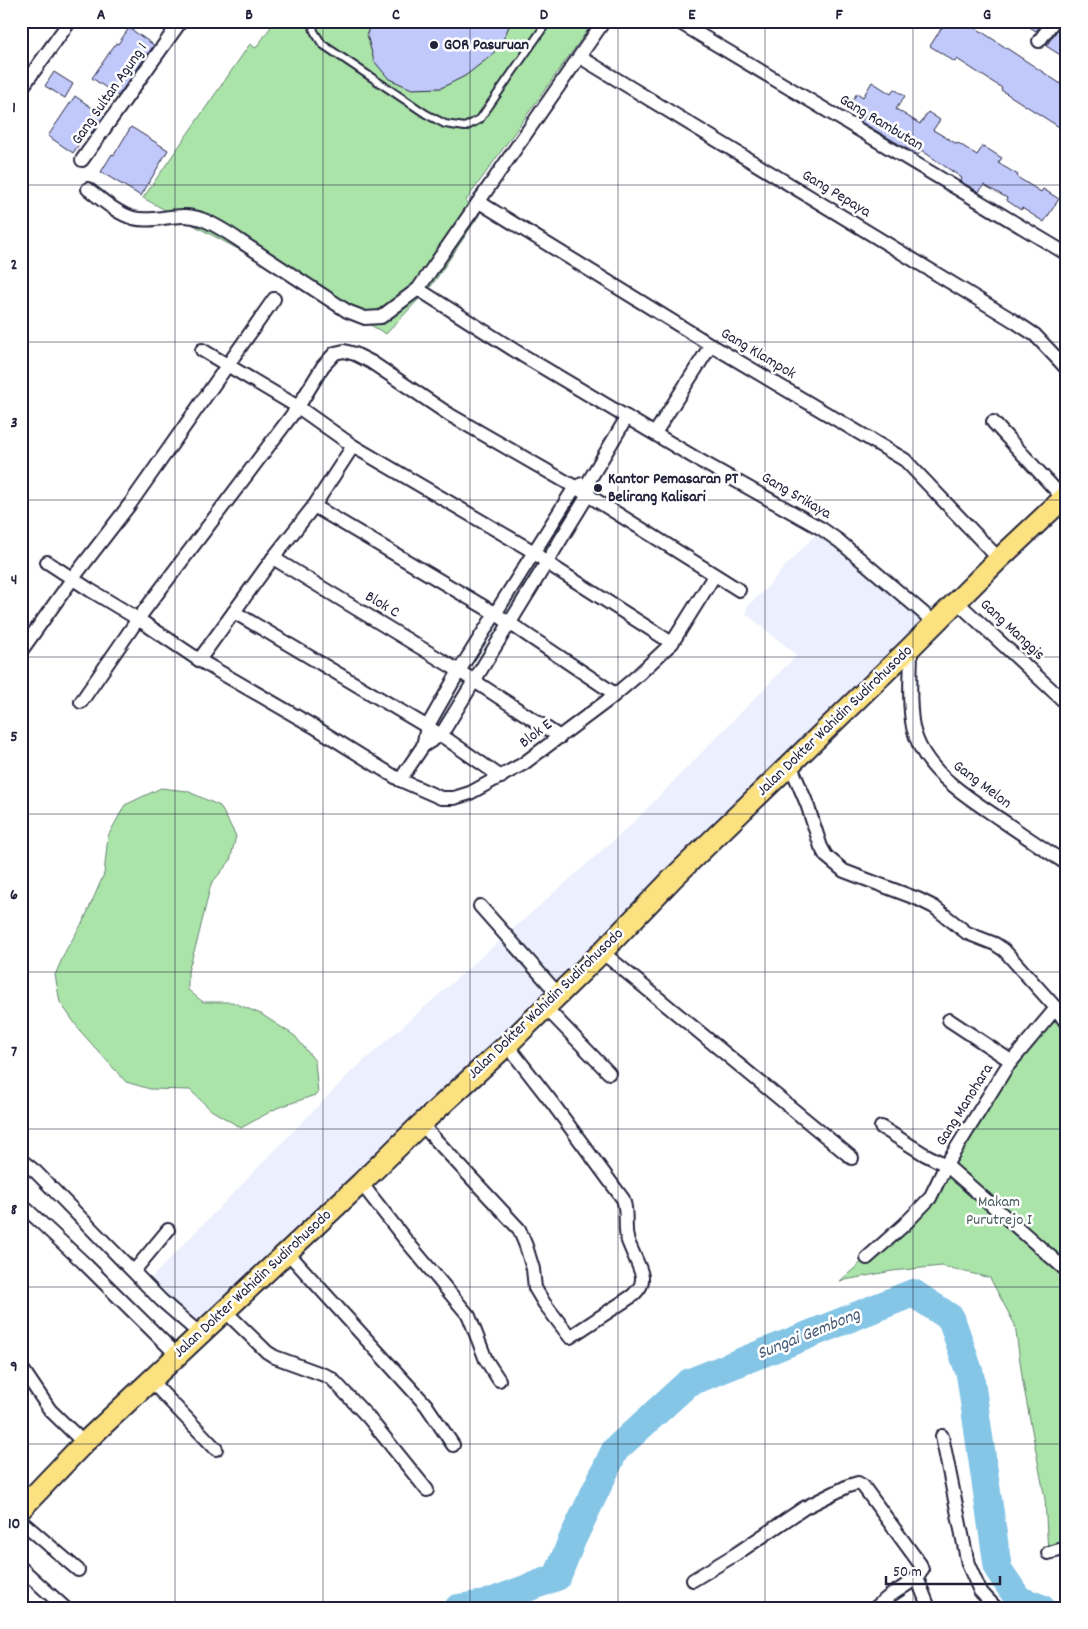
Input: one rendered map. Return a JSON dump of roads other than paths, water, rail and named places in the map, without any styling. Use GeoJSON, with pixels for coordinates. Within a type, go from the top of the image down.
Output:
{"type":"FeatureCollection","features":[{"type":"Feature","properties":{"kind":"main road","name":"Jalan Dokter Wahidin Sudirohusodo"},"geometry":{"type":"LineString","coordinates":[[21,1509],[84,1443],[507,1045],[602,952],[673,878],[911,647],[956,600],[1065,497]]}},
{"type":"Feature","properties":{"kind":"street"},"geometry":{"type":"LineString","coordinates":[[21,89],[70,21]]}},
{"type":"Feature","properties":{"kind":"street","name":"Gang Sultan Agung 1"},"geometry":{"type":"LineString","coordinates":[[82,160],[181,21]]}},
{"type":"Feature","properties":{"kind":"street"},"geometry":{"type":"LineString","coordinates":[[88,189],[122,213],[133,218],[193,216],[202,219],[226,232],[347,311],[365,318],[381,317],[425,293],[587,61],[604,21]]}},
{"type":"Feature","properties":{"kind":"street","name":"Gang Rambutan"},"geometry":{"type":"LineString","coordinates":[[677,21],[1067,254]]}},
{"type":"Feature","properties":{"kind":"street"},"geometry":{"type":"LineString","coordinates":[[1040,41],[1054,21]]}},
{"type":"Feature","properties":{"kind":"street","name":"Gang Pepaya"},"geometry":{"type":"LineString","coordinates":[[587,61],[1006,315],[1040,340],[1067,370]]}},
{"type":"Feature","properties":{"kind":"street","name":"Gang Klampok"},"geometry":{"type":"LineString","coordinates":[[484,206],[909,465],[999,559]]}},
{"type":"Feature","properties":{"kind":"street","name":"Gang Srikaya"},"geometry":{"type":"LineString","coordinates":[[425,293],[522,355],[834,538],[935,623]]}},
{"type":"Feature","properties":{"kind":"street"},"geometry":{"type":"LineString","coordinates":[[21,651],[73,578],[130,504],[274,299]]}},
{"type":"Feature","properties":{"kind":"street"},"geometry":{"type":"LineString","coordinates":[[655,433],[711,345]]}},
{"type":"Feature","properties":{"kind":"street"},"geometry":{"type":"LineString","coordinates":[[202,350],[298,407],[352,446],[534,552],[672,643]]}},
{"type":"Feature","properties":{"kind":"street"},"geometry":{"type":"LineString","coordinates":[[82,702],[138,619],[298,407],[323,366],[335,353],[344,351],[356,354],[371,362],[450,415],[576,487],[714,576],[739,590]]}},
{"type":"Feature","properties":{"kind":"street"},"geometry":{"type":"LineString","coordinates":[[423,746],[441,735],[548,563],[588,495],[590,479],[627,417]]}},
{"type":"Feature","properties":{"kind":"street"},"geometry":{"type":"LineString","coordinates":[[993,422],[1065,497]]}},
{"type":"Feature","properties":{"kind":"street"},"geometry":{"type":"LineString","coordinates":[[198,660],[314,506],[352,446]]}},
{"type":"Feature","properties":{"kind":"street"},"geometry":{"type":"LineString","coordinates":[[400,780],[423,746],[427,727],[459,671],[534,552],[576,487],[590,479]]}},
{"type":"Feature","properties":{"kind":"street"},"geometry":{"type":"LineString","coordinates":[[314,506],[496,614],[616,694]]}},
{"type":"Feature","properties":{"kind":"street","name":"Blok C"},"geometry":{"type":"LineString","coordinates":[[273,558],[474,680],[560,737]]}},
{"type":"Feature","properties":{"kind":"street","name":"Blok E"},"geometry":{"type":"LineString","coordinates":[[47,562],[138,619],[198,660],[313,726],[400,780],[441,798],[454,798],[470,793],[523,764],[616,694],[672,643],[714,576]]}},
{"type":"Feature","properties":{"kind":"street","name":"Gang Manggis"},"geometry":{"type":"LineString","coordinates":[[956,600],[1067,704]]}},
{"type":"Feature","properties":{"kind":"street"},"geometry":{"type":"LineString","coordinates":[[234,612],[441,735],[501,777]]}},
{"type":"Feature","properties":{"kind":"street","name":"Gang Melon"},"geometry":{"type":"LineString","coordinates":[[911,647],[910,708],[914,729],[922,750],[939,772],[961,793],[1067,864]]}},
{"type":"Feature","properties":{"kind":"street"},"geometry":{"type":"LineString","coordinates":[[790,764],[807,804],[821,847],[834,864],[844,871],[879,883],[934,907],[967,933],[995,944],[1004,950],[1056,1008],[1067,1024]]}},
{"type":"Feature","properties":{"kind":"street"},"geometry":{"type":"LineString","coordinates":[[480,906],[551,1001],[609,1073]]}},
{"type":"Feature","properties":{"kind":"street"},"geometry":{"type":"LineString","coordinates":[[602,952],[852,1158]]}},
{"type":"Feature","properties":{"kind":"street","name":"Gang Manohara"},"geometry":{"type":"LineString","coordinates":[[1056,1008],[1011,1061],[946,1165],[1067,1271]]}},
{"type":"Feature","properties":{"kind":"street"},"geometry":{"type":"LineString","coordinates":[[949,1020],[1011,1061]]}},
{"type":"Feature","properties":{"kind":"street"},"geometry":{"type":"LineString","coordinates":[[421,1124],[519,1229],[533,1269],[535,1288],[544,1304],[570,1336],[632,1296],[640,1288],[642,1278],[628,1240],[623,1199],[507,1045]]}},
{"type":"Feature","properties":{"kind":"street"},"geometry":{"type":"LineString","coordinates":[[867,1258],[904,1225],[930,1198],[946,1165],[881,1128]]}},
{"type":"Feature","properties":{"kind":"street"},"geometry":{"type":"LineString","coordinates":[[21,1160],[36,1172],[161,1300],[200,1334]]}},
{"type":"Feature","properties":{"kind":"street"},"geometry":{"type":"LineString","coordinates":[[361,1182],[404,1238],[464,1308],[474,1326],[486,1360],[499,1380]]}},
{"type":"Feature","properties":{"kind":"street"},"geometry":{"type":"LineString","coordinates":[[21,1204],[177,1355]]}},
{"type":"Feature","properties":{"kind":"street"},"geometry":{"type":"LineString","coordinates":[[134,1271],[168,1230]]}},
{"type":"Feature","properties":{"kind":"street"},"geometry":{"type":"LineString","coordinates":[[286,1252],[426,1405],[453,1446]]}},
{"type":"Feature","properties":{"kind":"street"},"geometry":{"type":"LineString","coordinates":[[225,1311],[267,1352],[275,1357],[332,1379],[368,1417],[427,1490]]}},
{"type":"Feature","properties":{"kind":"street"},"geometry":{"type":"LineString","coordinates":[[21,1367],[50,1410],[84,1443]]}},
{"type":"Feature","properties":{"kind":"street"},"geometry":{"type":"LineString","coordinates":[[150,1380],[216,1449]]}},
{"type":"Feature","properties":{"kind":"street"},"geometry":{"type":"LineString","coordinates":[[942,1436],[968,1564],[980,1591],[996,1608]]}},
{"type":"Feature","properties":{"kind":"street"},"geometry":{"type":"LineString","coordinates":[[693,1580],[736,1554],[804,1508],[858,1483],[863,1486],[920,1564],[922,1570],[917,1578],[875,1608]]}},
{"type":"Feature","properties":{"kind":"street"},"geometry":{"type":"LineString","coordinates":[[21,1521],[78,1570]]}},
{"type":"Feature","properties":{"kind":"street"},"geometry":{"type":"LineString","coordinates":[[1048,1553],[1067,1548]]}},
{"type":"Feature","properties":{"kind":"street"},"geometry":{"type":"LineString","coordinates":[[21,1568],[65,1608]]}},
{"type":"Feature","properties":{"kind":"street"},"geometry":{"type":"LineString","coordinates":[[917,1578],[928,1608]]}},
{"type":"Feature","properties":{"kind":"lane"},"geometry":{"type":"LineString","coordinates":[[312,21],[314,31],[322,44],[426,114],[445,124],[465,126],[480,118],[548,21]]}},
{"type":"Feature","properties":{"kind":"waterway","name":"Sungai Gembong"},"geometry":{"type":"LineString","coordinates":[[458,1608],[485,1604],[557,1577],[572,1540],[615,1450],[688,1383],[913,1293],[951,1318],[970,1374],[998,1569],[1019,1600],[1041,1608]]}},
{"type":"Feature","properties":{"kind":"place","name":"GOR Pasuruan"},"geometry":{"type":"Point","coordinates":[434,45]}},
{"type":"Feature","properties":{"kind":"place","name":"Kantor Pemasaran PT Belirang Kalisari"},"geometry":{"type":"Point","coordinates":[598,488]}},
{"type":"Feature","properties":{"kind":"park label","name":"Makam Purutrejo I"},"geometry":{"type":"Point","coordinates":[999,1211]}}]}
